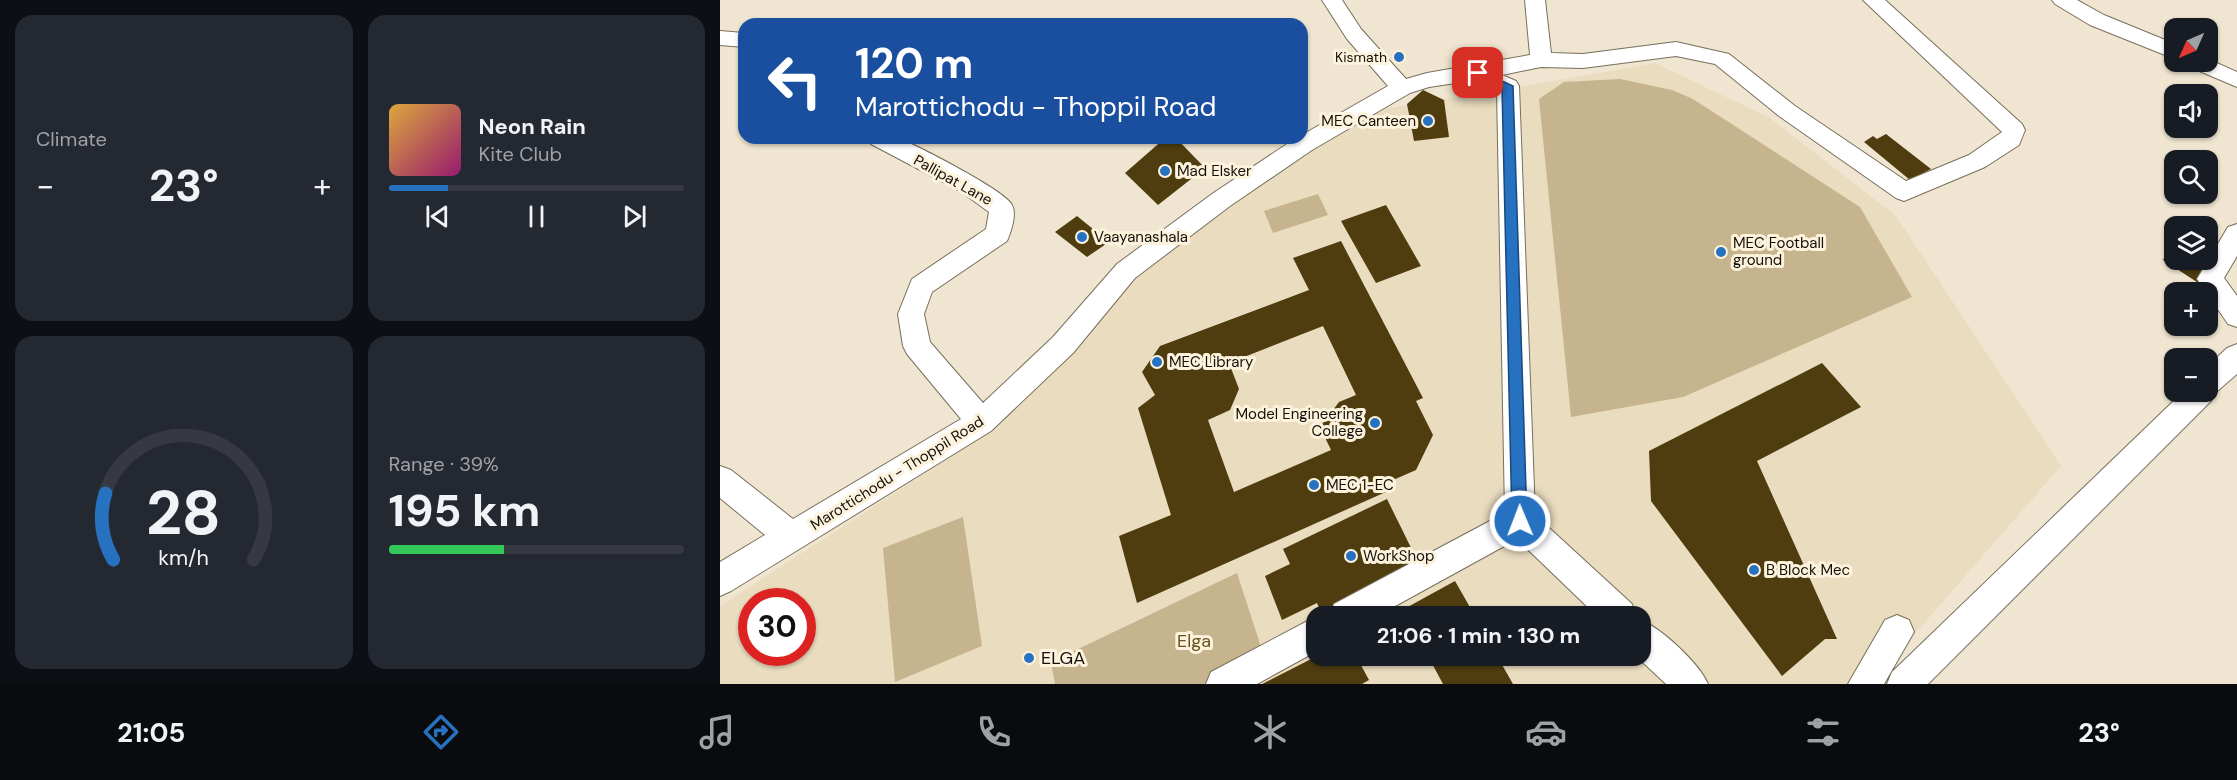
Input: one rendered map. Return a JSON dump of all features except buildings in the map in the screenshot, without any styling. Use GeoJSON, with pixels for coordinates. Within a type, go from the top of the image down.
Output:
{"type":"FeatureCollection","features":[{"type":"Feature","properties":{"kind":"street"},"geometry":{"type":"LineString","coordinates":[[1332,0],[1354,34],[1402,88]]}},
{"type":"Feature","properties":{"kind":"street"},"geometry":{"type":"LineString","coordinates":[[1535,0],[1541,60]]}},
{"type":"Feature","properties":{"kind":"street","name":"Marottichodu - Thoppil Road"},"geometry":{"type":"LineString","coordinates":[[1308,137],[1402,88],[1427,80],[1478,73],[1541,60],[1583,60],[1676,49],[1722,59],[1787,111],[1904,192],[1977,161],[2012,139],[2014,130],[1873,0]]}},
{"type":"Feature","properties":{"kind":"street"},"geometry":{"type":"LineString","coordinates":[[2062,0],[2097,20],[2164,47]]}},
{"type":"Feature","properties":{"kind":"street"},"geometry":{"type":"LineString","coordinates":[[720,38],[738,40]]}},
{"type":"Feature","properties":{"kind":"street"},"geometry":{"type":"LineString","coordinates":[[2218,71],[2237,80]]}},
{"type":"Feature","properties":{"kind":"street"},"geometry":{"type":"LineString","coordinates":[[1478,73],[1508,86],[1520,521],[1609,606]]}},
{"type":"Feature","properties":{"kind":"street","name":"Pallipat Lane"},"geometry":{"type":"LineString","coordinates":[[890,144],[968,185],[1002,208],[998,234],[921,286],[911,314],[917,346],[981,422]]}},
{"type":"Feature","properties":{"kind":"street","name":"Marottichodu - Thoppil Road"},"geometry":{"type":"LineString","coordinates":[[720,580],[981,422],[1063,345],[1126,271],[1297,144]]}},
{"type":"Feature","properties":{"kind":"street"},"geometry":{"type":"LineString","coordinates":[[2237,234],[2210,279],[2237,316]]}},
{"type":"Feature","properties":{"kind":"street"},"geometry":{"type":"LineString","coordinates":[[2218,374],[2237,356]]}},
{"type":"Feature","properties":{"kind":"street"},"geometry":{"type":"LineString","coordinates":[[1904,684],[2191,402]]}},
{"type":"Feature","properties":{"kind":"street"},"geometry":{"type":"LineString","coordinates":[[720,480],[792,537]]}},
{"type":"Feature","properties":{"kind":"street"},"geometry":{"type":"LineString","coordinates":[[1364,606],[1520,521]]}},
{"type":"Feature","properties":{"kind":"street"},"geometry":{"type":"LineString","coordinates":[[1865,684],[1897,632]]}},
{"type":"Feature","properties":{"kind":"street"},"geometry":{"type":"LineString","coordinates":[[1223,684],[1306,639]]}},
{"type":"Feature","properties":{"kind":"street"},"geometry":{"type":"LineString","coordinates":[[1651,646],[1691,684]]}},
{"type":"Feature","properties":{"kind":"shaded area"},"geometry":{"type":"Polygon","coordinates":[[[1655,63],[1770,118],[1896,216],[2061,466],[1871,684],[720,684],[720,606],[738,594],[738,666],[816,666],[816,588],[748,588],[994,429],[1133,270],[1364,112],[1655,63]]]}},
{"type":"Feature","properties":{"kind":"green space","name":"MEC Football ground"},"geometry":{"type":"Polygon","coordinates":[[[1620,79],[1672,90],[1693,99],[1860,207],[1912,297],[1683,397],[1571,417],[1539,99],[1564,82],[1620,79]]]}},
{"type":"Feature","properties":{"kind":"green space"},"geometry":{"type":"Polygon","coordinates":[[[1318,194],[1328,215],[1273,233],[1264,211],[1318,194]]]}},
{"type":"Feature","properties":{"kind":"green space"},"geometry":{"type":"Polygon","coordinates":[[[963,517],[982,646],[895,682],[883,548],[963,517]]]}},
{"type":"Feature","properties":{"kind":"green space","name":"Elga"},"geometry":{"type":"Polygon","coordinates":[[[1237,573],[1263,653],[1204,684],[1055,684],[1051,662],[1237,573]]]}},
{"type":"Feature","properties":{"kind":"place","name":"Kismath"},"geometry":{"type":"Point","coordinates":[1399,57]}},
{"type":"Feature","properties":{"kind":"place","name":"MEC Canteen"},"geometry":{"type":"Point","coordinates":[1428,121]}},
{"type":"Feature","properties":{"kind":"place","name":"Mad Elsker"},"geometry":{"type":"Point","coordinates":[1165,171]}},
{"type":"Feature","properties":{"kind":"place","name":"Vaayanashala"},"geometry":{"type":"Point","coordinates":[1082,237]}},
{"type":"Feature","properties":{"kind":"place","name":"MEC Football ground"},"geometry":{"type":"Point","coordinates":[1721,252]}},
{"type":"Feature","properties":{"kind":"place","name":"MEC Library"},"geometry":{"type":"Point","coordinates":[1157,362]}},
{"type":"Feature","properties":{"kind":"place","name":"Model Engineering College"},"geometry":{"type":"Point","coordinates":[1375,423]}},
{"type":"Feature","properties":{"kind":"place","name":"MEC 1-EC"},"geometry":{"type":"Point","coordinates":[1314,485]}},
{"type":"Feature","properties":{"kind":"place","name":"WorkShop"},"geometry":{"type":"Point","coordinates":[1351,556]}},
{"type":"Feature","properties":{"kind":"place","name":"B Block Mec"},"geometry":{"type":"Point","coordinates":[1754,570]}},
{"type":"Feature","properties":{"kind":"place","name":"ELGA"},"geometry":{"type":"Point","coordinates":[1029,658]}},
{"type":"Feature","properties":{"kind":"route"},"geometry":{"type":"LineString","coordinates":[[1478,73],[1508,86],[1520,521]]}}]}
